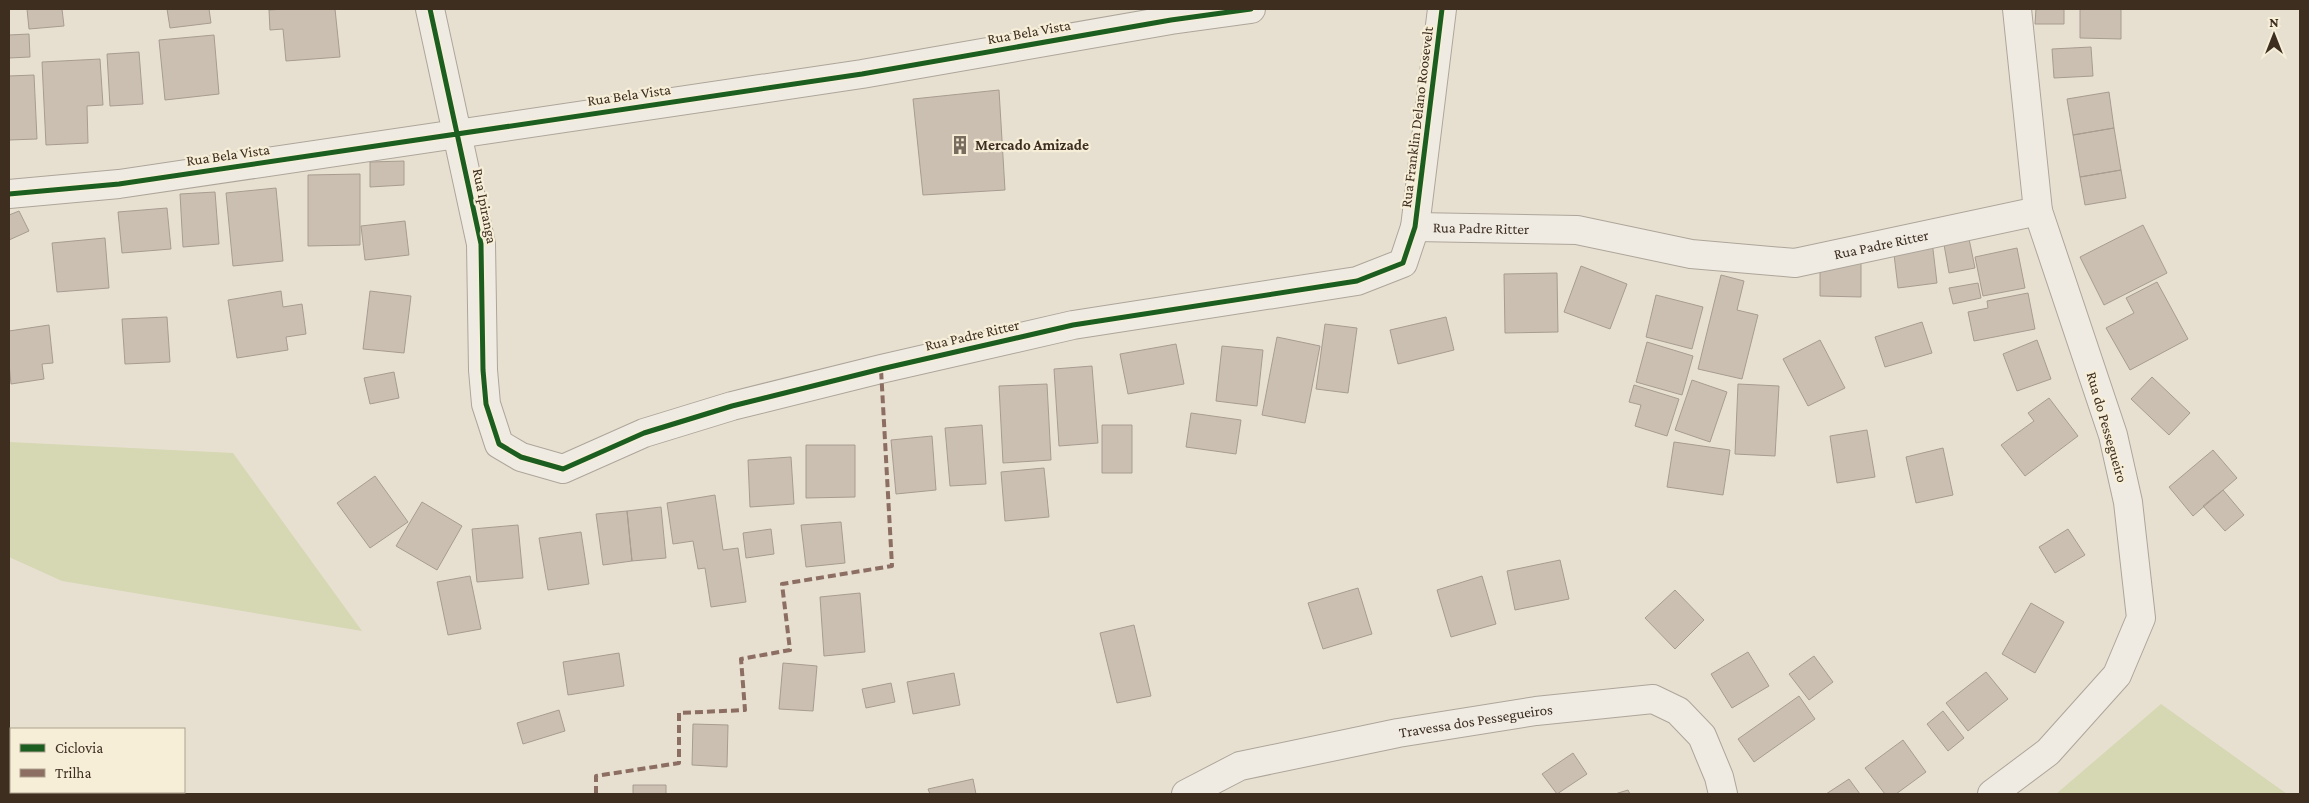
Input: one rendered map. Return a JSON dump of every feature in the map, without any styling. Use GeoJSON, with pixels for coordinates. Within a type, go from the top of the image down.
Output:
{"type":"FeatureCollection","features":[{"type":"Feature","properties":{"kind":"street","name":"Rua Ipiranga"},"geometry":{"type":"LineString","coordinates":[[430,9],[481,244],[483,370],[486,404],[499,444],[521,457]]}},
{"type":"Feature","properties":{"kind":"street","name":"Rua Bela Vista"},"geometry":{"type":"LineString","coordinates":[[9,194],[119,184],[862,74],[1171,20],[1251,9]]}},
{"type":"Feature","properties":{"kind":"street","name":"Rua Franklin Delano Roosevelt"},"geometry":{"type":"LineString","coordinates":[[1416,228],[1442,9]]}},
{"type":"Feature","properties":{"kind":"street","name":"Rua do Pessegueiro"},"geometry":{"type":"LineString","coordinates":[[1992,794],[2048,752],[2118,675],[2141,618],[2128,502],[2113,435],[2038,211],[2017,9]]}},
{"type":"Feature","properties":{"kind":"street","name":"Rua Padre Ritter"},"geometry":{"type":"LineString","coordinates":[[521,457],[563,469],[644,433],[732,406],[881,369],[1073,325],[1357,281],[1403,263],[1416,228],[1577,230],[1691,254],[1795,263],[2038,211]]}},
{"type":"Feature","properties":{"kind":"street","name":"Travessa dos Pessegueiros"},"geometry":{"type":"LineString","coordinates":[[1186,794],[1240,766],[1389,735],[1536,711],[1653,699],[1678,711],[1702,736],[1719,777],[1723,794]]}},
{"type":"Feature","properties":{"kind":"green space"},"geometry":{"type":"Polygon","coordinates":[[[9,442],[233,453],[362,631],[62,581],[9,557],[9,442]]]}},
{"type":"Feature","properties":{"kind":"green space"},"geometry":{"type":"Polygon","coordinates":[[[2161,704],[2287,794],[2056,794],[2161,704]]]}},
{"type":"Feature","properties":{"kind":"building"},"geometry":{"type":"Polygon","coordinates":[[[27,9],[62,9],[64,26],[29,29],[27,9]]]}},
{"type":"Feature","properties":{"kind":"building"},"geometry":{"type":"Polygon","coordinates":[[[167,9],[209,9],[211,23],[170,28],[167,9]]]}},
{"type":"Feature","properties":{"kind":"building"},"geometry":{"type":"Polygon","coordinates":[[[335,9],[340,57],[286,61],[283,29],[270,30],[269,10],[335,9]]]}},
{"type":"Feature","properties":{"kind":"building"},"geometry":{"type":"Polygon","coordinates":[[[2036,9],[2064,9],[2064,24],[2035,24],[2036,9]]]}},
{"type":"Feature","properties":{"kind":"building"},"geometry":{"type":"Polygon","coordinates":[[[2080,9],[2121,9],[2121,39],[2080,38],[2080,9]]]}},
{"type":"Feature","properties":{"kind":"building"},"geometry":{"type":"Polygon","coordinates":[[[29,34],[30,57],[9,58],[9,35],[29,34]]]}},
{"type":"Feature","properties":{"kind":"building"},"geometry":{"type":"Polygon","coordinates":[[[214,35],[219,94],[165,100],[159,40],[214,35]]]}},
{"type":"Feature","properties":{"kind":"building"},"geometry":{"type":"Polygon","coordinates":[[[2091,47],[2093,76],[2054,78],[2052,49],[2091,47]]]}},
{"type":"Feature","properties":{"kind":"building"},"geometry":{"type":"Polygon","coordinates":[[[139,52],[143,104],[110,106],[107,54],[139,52]]]}},
{"type":"Feature","properties":{"kind":"building"},"geometry":{"type":"Polygon","coordinates":[[[100,59],[103,105],[87,106],[88,143],[46,145],[42,62],[100,59]]]}},
{"type":"Feature","properties":{"kind":"building"},"geometry":{"type":"Polygon","coordinates":[[[34,75],[37,139],[9,140],[9,76],[34,75]]]}},
{"type":"Feature","properties":{"kind":"building","name":"Mercado Amizade"},"geometry":{"type":"Polygon","coordinates":[[[999,90],[1005,190],[923,195],[913,99],[999,90]]]}},
{"type":"Feature","properties":{"kind":"building"},"geometry":{"type":"Polygon","coordinates":[[[2109,92],[2114,128],[2073,135],[2067,99],[2109,92]]]}},
{"type":"Feature","properties":{"kind":"building"},"geometry":{"type":"Polygon","coordinates":[[[2114,128],[2121,170],[2080,177],[2073,135],[2114,128]]]}},
{"type":"Feature","properties":{"kind":"building"},"geometry":{"type":"Polygon","coordinates":[[[404,161],[404,185],[370,187],[370,162],[404,161]]]}},
{"type":"Feature","properties":{"kind":"building"},"geometry":{"type":"Polygon","coordinates":[[[2121,170],[2126,198],[2085,205],[2080,177],[2121,170]]]}},
{"type":"Feature","properties":{"kind":"building"},"geometry":{"type":"Polygon","coordinates":[[[360,174],[360,245],[308,246],[308,175],[360,174]]]}},
{"type":"Feature","properties":{"kind":"building"},"geometry":{"type":"Polygon","coordinates":[[[276,188],[283,261],[233,266],[226,193],[276,188]]]}},
{"type":"Feature","properties":{"kind":"building"},"geometry":{"type":"Polygon","coordinates":[[[215,192],[219,244],[183,247],[180,194],[215,192]]]}},
{"type":"Feature","properties":{"kind":"building"},"geometry":{"type":"Polygon","coordinates":[[[167,208],[171,249],[122,253],[118,212],[167,208]]]}},
{"type":"Feature","properties":{"kind":"building"},"geometry":{"type":"Polygon","coordinates":[[[19,211],[29,231],[9,240],[9,215],[19,211]]]}},
{"type":"Feature","properties":{"kind":"building"},"geometry":{"type":"Polygon","coordinates":[[[405,221],[409,255],[365,260],[361,226],[405,221]]]}},
{"type":"Feature","properties":{"kind":"building"},"geometry":{"type":"Polygon","coordinates":[[[2143,225],[2167,273],[2104,305],[2080,257],[2143,225]]]}},
{"type":"Feature","properties":{"kind":"building"},"geometry":{"type":"Polygon","coordinates":[[[1968,234],[1975,268],[1949,273],[1943,239],[1968,234]]]}},
{"type":"Feature","properties":{"kind":"building"},"geometry":{"type":"Polygon","coordinates":[[[105,238],[109,288],[57,292],[52,243],[105,238]]]}},
{"type":"Feature","properties":{"kind":"building"},"geometry":{"type":"Polygon","coordinates":[[[1932,241],[1937,283],[1898,288],[1893,246],[1932,241]]]}},
{"type":"Feature","properties":{"kind":"building"},"geometry":{"type":"Polygon","coordinates":[[[2017,248],[2025,288],[1983,296],[1975,257],[2017,248]]]}},
{"type":"Feature","properties":{"kind":"building"},"geometry":{"type":"Polygon","coordinates":[[[1820,258],[1861,258],[1861,297],[1820,296],[1820,258]]]}},
{"type":"Feature","properties":{"kind":"building"},"geometry":{"type":"Polygon","coordinates":[[[1581,266],[1627,284],[1610,329],[1564,312],[1581,266]]]}},
{"type":"Feature","properties":{"kind":"building"},"geometry":{"type":"Polygon","coordinates":[[[1557,273],[1558,332],[1505,333],[1504,274],[1557,273]]]}},
{"type":"Feature","properties":{"kind":"building"},"geometry":{"type":"Polygon","coordinates":[[[1721,275],[1744,281],[1737,310],[1758,315],[1742,379],[1698,369],[1721,275]]]}},
{"type":"Feature","properties":{"kind":"building"},"geometry":{"type":"Polygon","coordinates":[[[2157,282],[2188,339],[2130,370],[2106,328],[2134,313],[2126,298],[2157,282]]]}},
{"type":"Feature","properties":{"kind":"building"},"geometry":{"type":"Polygon","coordinates":[[[1978,283],[1981,298],[1953,304],[1949,288],[1978,283]]]}},
{"type":"Feature","properties":{"kind":"building"},"geometry":{"type":"Polygon","coordinates":[[[281,291],[283,307],[302,304],[306,334],[286,337],[288,350],[237,358],[228,300],[281,291]]]}},
{"type":"Feature","properties":{"kind":"building"},"geometry":{"type":"Polygon","coordinates":[[[370,291],[411,296],[404,353],[363,349],[370,291]]]}},
{"type":"Feature","properties":{"kind":"building"},"geometry":{"type":"Polygon","coordinates":[[[2028,293],[2035,329],[1974,341],[1968,312],[1988,308],[1987,301],[2028,293]]]}},
{"type":"Feature","properties":{"kind":"building"},"geometry":{"type":"Polygon","coordinates":[[[1656,295],[1703,307],[1692,349],[1646,337],[1656,295]]]}},
{"type":"Feature","properties":{"kind":"building"},"geometry":{"type":"Polygon","coordinates":[[[167,317],[170,362],[125,364],[122,319],[167,317]]]}},
{"type":"Feature","properties":{"kind":"building"},"geometry":{"type":"Polygon","coordinates":[[[1446,317],[1454,350],[1398,364],[1390,330],[1446,317]]]}},
{"type":"Feature","properties":{"kind":"building"},"geometry":{"type":"Polygon","coordinates":[[[1922,322],[1932,353],[1885,367],[1875,337],[1922,322]]]}},
{"type":"Feature","properties":{"kind":"building"},"geometry":{"type":"Polygon","coordinates":[[[1325,324],[1357,328],[1348,393],[1316,389],[1325,324]]]}},
{"type":"Feature","properties":{"kind":"building"},"geometry":{"type":"Polygon","coordinates":[[[49,325],[53,363],[42,364],[44,379],[11,384],[9,331],[49,325]]]}},
{"type":"Feature","properties":{"kind":"building"},"geometry":{"type":"Polygon","coordinates":[[[1277,337],[1320,346],[1305,423],[1262,415],[1277,337]]]}},
{"type":"Feature","properties":{"kind":"building"},"geometry":{"type":"Polygon","coordinates":[[[1820,340],[1845,388],[1808,406],[1783,359],[1820,340]]]}},
{"type":"Feature","properties":{"kind":"building"},"geometry":{"type":"Polygon","coordinates":[[[2037,340],[2051,379],[2017,391],[2003,354],[2037,340]]]}},
{"type":"Feature","properties":{"kind":"building"},"geometry":{"type":"Polygon","coordinates":[[[1647,342],[1693,356],[1682,395],[1636,382],[1647,342]]]}},
{"type":"Feature","properties":{"kind":"building"},"geometry":{"type":"Polygon","coordinates":[[[1176,344],[1184,384],[1128,394],[1120,354],[1176,344]]]}},
{"type":"Feature","properties":{"kind":"building"},"geometry":{"type":"Polygon","coordinates":[[[1222,346],[1263,350],[1257,406],[1216,401],[1222,346]]]}},
{"type":"Feature","properties":{"kind":"building"},"geometry":{"type":"Polygon","coordinates":[[[1092,366],[1098,443],[1059,446],[1054,369],[1092,366]]]}},
{"type":"Feature","properties":{"kind":"building"},"geometry":{"type":"Polygon","coordinates":[[[394,372],[399,398],[370,404],[364,378],[394,372]]]}},
{"type":"Feature","properties":{"kind":"building"},"geometry":{"type":"Polygon","coordinates":[[[2152,377],[2190,413],[2169,435],[2131,399],[2152,377]]]}},
{"type":"Feature","properties":{"kind":"building"},"geometry":{"type":"Polygon","coordinates":[[[1692,380],[1727,392],[1710,442],[1675,430],[1692,380]]]}},
{"type":"Feature","properties":{"kind":"building"},"geometry":{"type":"Polygon","coordinates":[[[1047,384],[1051,460],[1003,463],[999,386],[1047,384]]]}},
{"type":"Feature","properties":{"kind":"building"},"geometry":{"type":"Polygon","coordinates":[[[1738,384],[1779,386],[1775,456],[1735,454],[1738,384]]]}},
{"type":"Feature","properties":{"kind":"building"},"geometry":{"type":"Polygon","coordinates":[[[1634,385],[1679,399],[1667,436],[1635,426],[1641,405],[1629,402],[1634,385]]]}},
{"type":"Feature","properties":{"kind":"building"},"geometry":{"type":"Polygon","coordinates":[[[2049,398],[2078,436],[2025,476],[2001,445],[2034,421],[2028,413],[2049,398]]]}},
{"type":"Feature","properties":{"kind":"building"},"geometry":{"type":"Polygon","coordinates":[[[1191,413],[1241,420],[1236,454],[1186,447],[1191,413]]]}},
{"type":"Feature","properties":{"kind":"building"},"geometry":{"type":"Polygon","coordinates":[[[982,425],[986,484],[950,486],[945,428],[982,425]]]}},
{"type":"Feature","properties":{"kind":"building"},"geometry":{"type":"Polygon","coordinates":[[[1102,425],[1132,425],[1132,473],[1102,473],[1102,425]]]}},
{"type":"Feature","properties":{"kind":"building"},"geometry":{"type":"Polygon","coordinates":[[[1867,430],[1875,477],[1837,483],[1830,436],[1867,430]]]}},
{"type":"Feature","properties":{"kind":"building"},"geometry":{"type":"Polygon","coordinates":[[[932,436],[936,490],[896,494],[891,440],[932,436]]]}},
{"type":"Feature","properties":{"kind":"building"},"geometry":{"type":"Polygon","coordinates":[[[1674,442],[1730,450],[1723,495],[1667,487],[1674,442]]]}},
{"type":"Feature","properties":{"kind":"building"},"geometry":{"type":"Polygon","coordinates":[[[806,445],[855,445],[855,497],[806,498],[806,445]]]}},
{"type":"Feature","properties":{"kind":"building"},"geometry":{"type":"Polygon","coordinates":[[[1943,448],[1953,495],[1916,503],[1906,457],[1943,448]]]}},
{"type":"Feature","properties":{"kind":"building"},"geometry":{"type":"Polygon","coordinates":[[[2213,450],[2237,478],[2193,516],[2169,487],[2213,450]]]}},
{"type":"Feature","properties":{"kind":"building"},"geometry":{"type":"Polygon","coordinates":[[[791,457],[794,504],[750,507],[748,460],[791,457]]]}},
{"type":"Feature","properties":{"kind":"building"},"geometry":{"type":"Polygon","coordinates":[[[1044,468],[1049,517],[1005,521],[1001,472],[1044,468]]]}},
{"type":"Feature","properties":{"kind":"building"},"geometry":{"type":"Polygon","coordinates":[[[375,476],[408,522],[370,548],[337,503],[375,476]]]}},
{"type":"Feature","properties":{"kind":"building"},"geometry":{"type":"Polygon","coordinates":[[[2223,490],[2244,515],[2225,531],[2203,506],[2223,490]]]}},
{"type":"Feature","properties":{"kind":"building"},"geometry":{"type":"Polygon","coordinates":[[[715,495],[723,550],[738,548],[746,602],[711,607],[705,568],[698,569],[693,541],[673,544],[667,503],[715,495]]]}},
{"type":"Feature","properties":{"kind":"building"},"geometry":{"type":"Polygon","coordinates":[[[422,502],[462,526],[437,570],[396,546],[422,502]]]}},
{"type":"Feature","properties":{"kind":"building"},"geometry":{"type":"Polygon","coordinates":[[[661,507],[666,558],[632,561],[627,511],[661,507]]]}},
{"type":"Feature","properties":{"kind":"building"},"geometry":{"type":"Polygon","coordinates":[[[627,511],[632,561],[603,565],[596,514],[627,511]]]}},
{"type":"Feature","properties":{"kind":"building"},"geometry":{"type":"Polygon","coordinates":[[[841,522],[845,563],[806,567],[801,525],[841,522]]]}},
{"type":"Feature","properties":{"kind":"building"},"geometry":{"type":"Polygon","coordinates":[[[518,525],[523,578],[477,582],[472,529],[518,525]]]}},
{"type":"Feature","properties":{"kind":"building"},"geometry":{"type":"Polygon","coordinates":[[[771,529],[774,554],[746,558],[743,533],[771,529]]]}},
{"type":"Feature","properties":{"kind":"building"},"geometry":{"type":"Polygon","coordinates":[[[2068,529],[2085,555],[2055,573],[2039,547],[2068,529]]]}},
{"type":"Feature","properties":{"kind":"building"},"geometry":{"type":"Polygon","coordinates":[[[581,532],[589,584],[548,590],[539,538],[581,532]]]}},
{"type":"Feature","properties":{"kind":"building"},"geometry":{"type":"Polygon","coordinates":[[[1560,560],[1569,599],[1515,610],[1507,571],[1560,560]]]}},
{"type":"Feature","properties":{"kind":"building"},"geometry":{"type":"Polygon","coordinates":[[[470,576],[481,629],[448,635],[437,582],[470,576]]]}},
{"type":"Feature","properties":{"kind":"building"},"geometry":{"type":"Polygon","coordinates":[[[1482,576],[1496,624],[1451,637],[1437,590],[1482,576]]]}},
{"type":"Feature","properties":{"kind":"building"},"geometry":{"type":"Polygon","coordinates":[[[1358,588],[1372,634],[1323,649],[1308,603],[1358,588]]]}},
{"type":"Feature","properties":{"kind":"building"},"geometry":{"type":"Polygon","coordinates":[[[1675,590],[1704,620],[1675,649],[1645,618],[1675,590]]]}},
{"type":"Feature","properties":{"kind":"building"},"geometry":{"type":"Polygon","coordinates":[[[860,593],[865,652],[824,656],[820,597],[860,593]]]}},
{"type":"Feature","properties":{"kind":"building"},"geometry":{"type":"Polygon","coordinates":[[[2031,603],[2064,622],[2035,673],[2002,654],[2031,603]]]}},
{"type":"Feature","properties":{"kind":"building"},"geometry":{"type":"Polygon","coordinates":[[[1134,625],[1151,696],[1117,703],[1100,633],[1134,625]]]}},
{"type":"Feature","properties":{"kind":"building"},"geometry":{"type":"Polygon","coordinates":[[[1748,652],[1769,686],[1732,708],[1711,674],[1748,652]]]}},
{"type":"Feature","properties":{"kind":"building"},"geometry":{"type":"Polygon","coordinates":[[[619,653],[624,686],[568,695],[563,662],[619,653]]]}},
{"type":"Feature","properties":{"kind":"building"},"geometry":{"type":"Polygon","coordinates":[[[1814,656],[1833,682],[1809,700],[1789,674],[1814,656]]]}},
{"type":"Feature","properties":{"kind":"building"},"geometry":{"type":"Polygon","coordinates":[[[783,663],[817,666],[813,711],[779,709],[783,663]]]}},
{"type":"Feature","properties":{"kind":"building"},"geometry":{"type":"Polygon","coordinates":[[[1986,672],[2008,699],[1968,731],[1946,703],[1986,672]]]}},
{"type":"Feature","properties":{"kind":"building"},"geometry":{"type":"Polygon","coordinates":[[[954,673],[960,705],[913,714],[907,682],[954,673]]]}},
{"type":"Feature","properties":{"kind":"building"},"geometry":{"type":"Polygon","coordinates":[[[891,683],[895,702],[866,708],[862,689],[891,683]]]}},
{"type":"Feature","properties":{"kind":"building"},"geometry":{"type":"Polygon","coordinates":[[[1799,696],[1815,719],[1754,762],[1738,739],[1799,696]]]}},
{"type":"Feature","properties":{"kind":"building"},"geometry":{"type":"Polygon","coordinates":[[[559,710],[565,731],[523,744],[517,723],[559,710]]]}},
{"type":"Feature","properties":{"kind":"building"},"geometry":{"type":"Polygon","coordinates":[[[1943,711],[1964,738],[1948,751],[1927,724],[1943,711]]]}},
{"type":"Feature","properties":{"kind":"building"},"geometry":{"type":"Polygon","coordinates":[[[693,724],[728,725],[727,767],[692,765],[693,724]]]}},
{"type":"Feature","properties":{"kind":"building"},"geometry":{"type":"Polygon","coordinates":[[[1903,740],[1926,772],[1896,794],[1885,794],[1865,768],[1903,740]]]}},
{"type":"Feature","properties":{"kind":"building"},"geometry":{"type":"Polygon","coordinates":[[[1573,753],[1587,774],[1557,794],[1542,774],[1573,753]]]}},
{"type":"Feature","properties":{"kind":"building"},"geometry":{"type":"Polygon","coordinates":[[[973,779],[976,794],[930,794],[928,789],[973,779]]]}},
{"type":"Feature","properties":{"kind":"building"},"geometry":{"type":"Polygon","coordinates":[[[1849,779],[1860,794],[1826,794],[1849,779]]]}},
{"type":"Feature","properties":{"kind":"building"},"geometry":{"type":"Polygon","coordinates":[[[633,785],[666,785],[666,794],[633,794],[633,785]]]}},
{"type":"Feature","properties":{"kind":"building"},"geometry":{"type":"Polygon","coordinates":[[[1628,790],[1630,794],[1615,794],[1628,790]]]}},
{"type":"Feature","properties":{"kind":"marked path"},"geometry":{"type":"LineString","coordinates":[[596,794],[596,776],[679,763],[679,713],[745,710],[741,659],[790,650],[782,584],[892,566],[881,369]]}},
{"type":"Feature","properties":{"kind":"cycle path"},"geometry":{"type":"LineString","coordinates":[[430,9],[481,244],[483,370],[486,404],[499,444],[521,457],[563,469],[644,433],[732,406],[881,369],[1073,325],[1357,281],[1403,263],[1415,227],[1442,9]]}},
{"type":"Feature","properties":{"kind":"cycle path"},"geometry":{"type":"LineString","coordinates":[[9,194],[119,184],[862,74],[1171,20],[1251,9]]}},
{"type":"Feature","properties":{"kind":"place","name":"Mercado Amizade"},"geometry":{"type":"Point","coordinates":[960,145]}}]}
